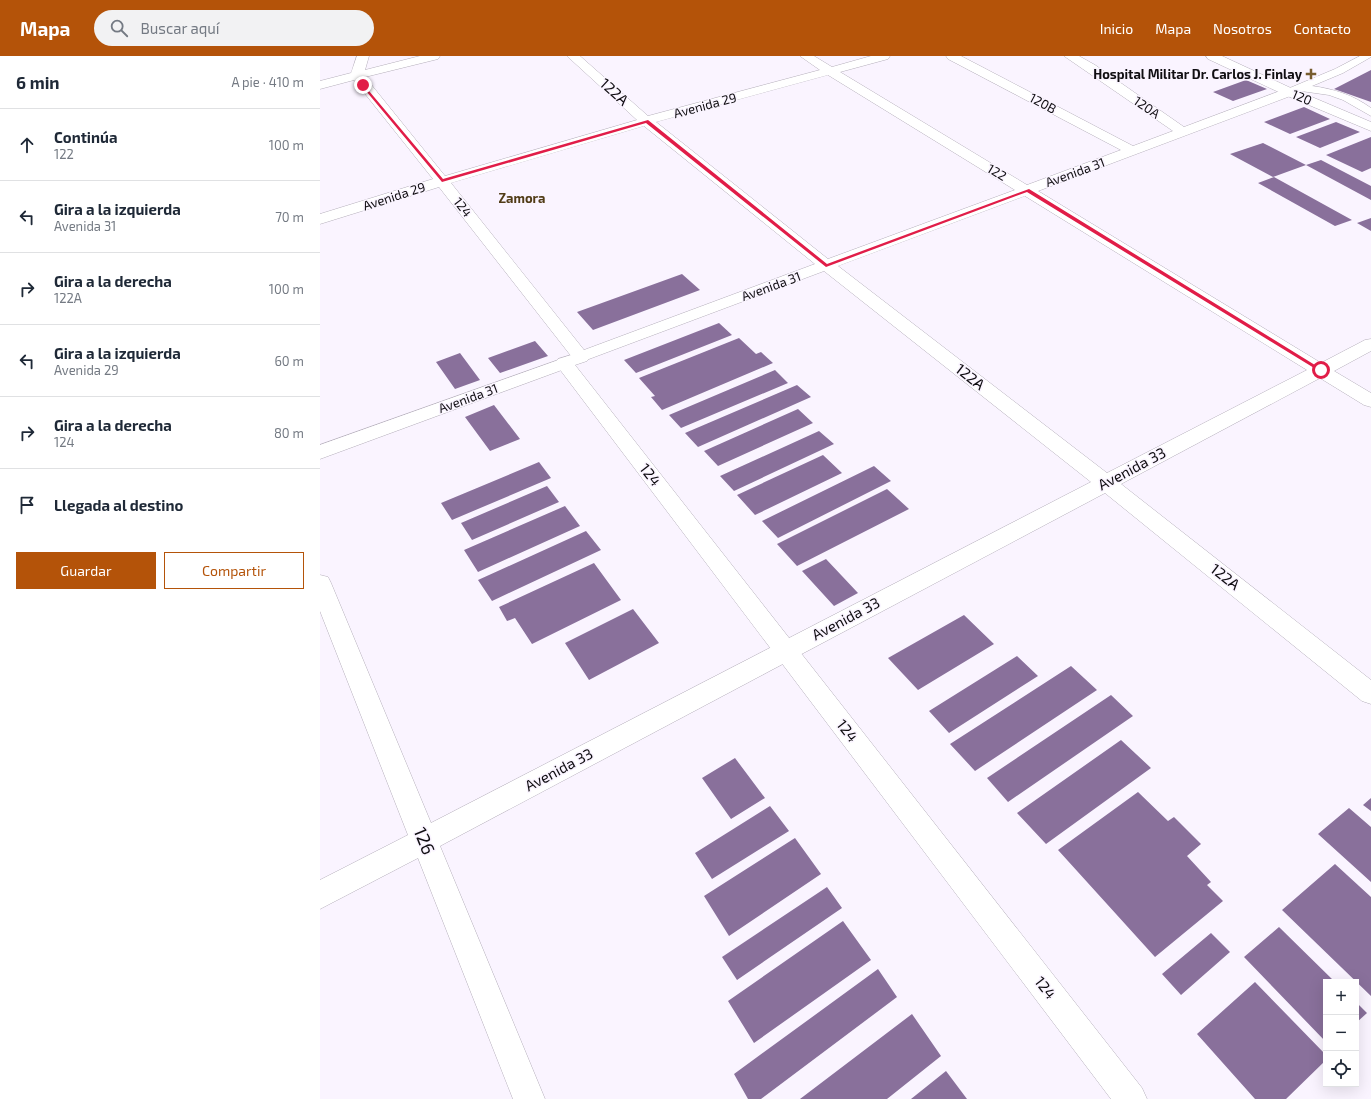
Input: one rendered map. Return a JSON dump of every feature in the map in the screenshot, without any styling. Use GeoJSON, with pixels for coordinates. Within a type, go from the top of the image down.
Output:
{"type":"FeatureCollection","features":[{"type":"Feature","properties":{"kind":"street"},"geometry":{"type":"LineString","coordinates":[[357,74],[363,56]]}},
{"type":"Feature","properties":{"kind":"street"},"geometry":{"type":"LineString","coordinates":[[320,85],[357,74],[434,56]]}},
{"type":"Feature","properties":{"kind":"street","name":"122A"},"geometry":{"type":"LineString","coordinates":[[573,56],[646,121],[826,265],[1106,483],[1371,694]]}},
{"type":"Feature","properties":{"kind":"street","name":"122"},"geometry":{"type":"LineString","coordinates":[[806,56],[1371,401]]}},
{"type":"Feature","properties":{"kind":"street","name":"Avenida 29"},"geometry":{"type":"LineString","coordinates":[[320,219],[442,180],[646,121],[831,72],[884,56]]}},
{"type":"Feature","properties":{"kind":"street","name":"120B"},"geometry":{"type":"LineString","coordinates":[[952,56],[1133,150]]}},
{"type":"Feature","properties":{"kind":"street","name":"120A"},"geometry":{"type":"LineString","coordinates":[[1070,56],[1091,68],[1183,132]]}},
{"type":"Feature","properties":{"kind":"street","name":"120"},"geometry":{"type":"LineString","coordinates":[[1212,56],[1295,90],[1371,127]]}},
{"type":"Feature","properties":{"kind":"street","name":"124"},"geometry":{"type":"LineString","coordinates":[[357,74],[363,85],[442,180],[785,651],[1131,1099]]}},
{"type":"Feature","properties":{"kind":"street","name":"Avenida 31"},"geometry":{"type":"LineString","coordinates":[[320,452],[573,360],[1295,90]]}},
{"type":"Feature","properties":{"kind":"street","name":"Avenida 33"},"geometry":{"type":"LineString","coordinates":[[320,895],[1371,344]]}},
{"type":"Feature","properties":{"kind":"street","name":"126"},"geometry":{"type":"LineString","coordinates":[[320,583],[529,1099]]}},
{"type":"Feature","properties":{"kind":"lane"},"geometry":{"type":"LineString","coordinates":[[1295,90],[1339,71],[1367,56]]}},
{"type":"Feature","properties":{"kind":"lane"},"geometry":{"type":"LineString","coordinates":[[1295,90],[1328,91],[1371,108]]}},
{"type":"Feature","properties":{"kind":"lane"},"geometry":{"type":"LineString","coordinates":[[1359,104],[1371,114]]}},
{"type":"Feature","properties":{"kind":"building"},"geometry":{"type":"Polygon","coordinates":[[[1371,70],[1371,102],[1334,89],[1371,70]]]}},
{"type":"Feature","properties":{"kind":"building"},"geometry":{"type":"Polygon","coordinates":[[[1246,80],[1267,89],[1233,101],[1213,92],[1246,80]]]}},
{"type":"Feature","properties":{"kind":"building"},"geometry":{"type":"Polygon","coordinates":[[[1304,107],[1330,119],[1290,134],[1264,122],[1304,107]]]}},
{"type":"Feature","properties":{"kind":"building"},"geometry":{"type":"Polygon","coordinates":[[[1336,122],[1360,132],[1320,148],[1296,137],[1336,122]]]}},
{"type":"Feature","properties":{"kind":"building"},"geometry":{"type":"Polygon","coordinates":[[[1371,137],[1371,168],[1362,172],[1326,155],[1371,137]]]}},
{"type":"Feature","properties":{"kind":"building"},"geometry":{"type":"Polygon","coordinates":[[[1263,143],[1306,165],[1273,177],[1230,154],[1263,143]]]}},
{"type":"Feature","properties":{"kind":"building"},"geometry":{"type":"Polygon","coordinates":[[[1321,160],[1371,186],[1371,200],[1306,165],[1321,160]]]}},
{"type":"Feature","properties":{"kind":"building"},"geometry":{"type":"Polygon","coordinates":[[[1274,177],[1352,220],[1335,226],[1258,183],[1274,177]]]}},
{"type":"Feature","properties":{"kind":"building"},"geometry":{"type":"Polygon","coordinates":[[[1371,218],[1371,231],[1357,223],[1371,218]]]}},
{"type":"Feature","properties":{"kind":"building"},"geometry":{"type":"Polygon","coordinates":[[[682,274],[700,290],[593,330],[577,312],[682,274]]]}},
{"type":"Feature","properties":{"kind":"building"},"geometry":{"type":"Polygon","coordinates":[[[719,323],[732,335],[636,373],[624,360],[719,323]]]}},
{"type":"Feature","properties":{"kind":"building"},"geometry":{"type":"Polygon","coordinates":[[[739,338],[756,354],[761,352],[773,363],[662,410],[651,397],[655,396],[639,378],[739,338]]]}},
{"type":"Feature","properties":{"kind":"building"},"geometry":{"type":"Polygon","coordinates":[[[535,341],[548,356],[500,373],[488,358],[535,341]]]}},
{"type":"Feature","properties":{"kind":"building"},"geometry":{"type":"Polygon","coordinates":[[[460,353],[480,380],[455,389],[436,362],[460,353]]]}},
{"type":"Feature","properties":{"kind":"building"},"geometry":{"type":"Polygon","coordinates":[[[775,370],[788,383],[681,428],[669,415],[775,370]]]}},
{"type":"Feature","properties":{"kind":"building"},"geometry":{"type":"Polygon","coordinates":[[[797,385],[811,397],[698,447],[685,433],[797,385]]]}},
{"type":"Feature","properties":{"kind":"building"},"geometry":{"type":"Polygon","coordinates":[[[494,405],[520,439],[490,451],[465,417],[494,405]]]}},
{"type":"Feature","properties":{"kind":"building"},"geometry":{"type":"Polygon","coordinates":[[[798,409],[813,423],[718,466],[704,451],[798,409]]]}},
{"type":"Feature","properties":{"kind":"building"},"geometry":{"type":"Polygon","coordinates":[[[819,431],[834,444],[734,491],[720,476],[819,431]]]}},
{"type":"Feature","properties":{"kind":"building"},"geometry":{"type":"Polygon","coordinates":[[[823,455],[842,473],[755,515],[737,495],[823,455]]]}},
{"type":"Feature","properties":{"kind":"building"},"geometry":{"type":"Polygon","coordinates":[[[539,462],[551,478],[452,520],[441,503],[539,462]]]}},
{"type":"Feature","properties":{"kind":"building"},"geometry":{"type":"Polygon","coordinates":[[[874,466],[891,481],[778,538],[762,521],[874,466]]]}},
{"type":"Feature","properties":{"kind":"building"},"geometry":{"type":"Polygon","coordinates":[[[547,486],[559,502],[472,540],[461,523],[547,486]]]}},
{"type":"Feature","properties":{"kind":"building"},"geometry":{"type":"Polygon","coordinates":[[[887,489],[909,509],[797,566],[777,544],[887,489]]]}},
{"type":"Feature","properties":{"kind":"building"},"geometry":{"type":"Polygon","coordinates":[[[565,506],[580,526],[478,572],[464,550],[565,506]]]}},
{"type":"Feature","properties":{"kind":"building"},"geometry":{"type":"Polygon","coordinates":[[[586,531],[601,550],[492,601],[478,580],[586,531]]]}},
{"type":"Feature","properties":{"kind":"building"},"geometry":{"type":"Polygon","coordinates":[[[826,559],[858,593],[834,606],[802,571],[826,559]]]}},
{"type":"Feature","properties":{"kind":"building"},"geometry":{"type":"Polygon","coordinates":[[[594,563],[621,600],[532,644],[515,618],[507,621],[499,607],[594,563]]]}},
{"type":"Feature","properties":{"kind":"building"},"geometry":{"type":"Polygon","coordinates":[[[633,609],[659,643],[589,680],[565,643],[633,609]]]}},
{"type":"Feature","properties":{"kind":"building"},"geometry":{"type":"Polygon","coordinates":[[[964,615],[994,644],[918,690],[888,658],[964,615]]]}},
{"type":"Feature","properties":{"kind":"building"},"geometry":{"type":"Polygon","coordinates":[[[1017,656],[1038,676],[949,733],[929,711],[1017,656]]]}},
{"type":"Feature","properties":{"kind":"building"},"geometry":{"type":"Polygon","coordinates":[[[1071,666],[1097,690],[975,771],[950,744],[1071,666]]]}},
{"type":"Feature","properties":{"kind":"building"},"geometry":{"type":"Polygon","coordinates":[[[1111,695],[1133,716],[1008,802],[987,778],[1111,695]]]}},
{"type":"Feature","properties":{"kind":"building"},"geometry":{"type":"Polygon","coordinates":[[[1121,740],[1151,768],[1046,844],[1017,813],[1121,740]]]}},
{"type":"Feature","properties":{"kind":"building"},"geometry":{"type":"Polygon","coordinates":[[[735,758],[765,798],[731,819],[702,778],[735,758]]]}},
{"type":"Feature","properties":{"kind":"building"},"geometry":{"type":"Polygon","coordinates":[[[1138,792],[1168,821],[1174,817],[1201,844],[1187,856],[1211,882],[1207,885],[1223,901],[1155,957],[1058,850],[1138,792]]]}},
{"type":"Feature","properties":{"kind":"building"},"geometry":{"type":"Polygon","coordinates":[[[1371,798],[1371,811],[1363,805],[1371,798]]]}},
{"type":"Feature","properties":{"kind":"building"},"geometry":{"type":"Polygon","coordinates":[[[770,806],[789,831],[712,879],[695,853],[770,806]]]}},
{"type":"Feature","properties":{"kind":"building"},"geometry":{"type":"Polygon","coordinates":[[[1349,808],[1371,827],[1371,882],[1318,834],[1349,808]]]}},
{"type":"Feature","properties":{"kind":"building"},"geometry":{"type":"Polygon","coordinates":[[[795,838],[821,874],[729,936],[704,896],[795,838]]]}},
{"type":"Feature","properties":{"kind":"building"},"geometry":{"type":"Polygon","coordinates":[[[1335,864],[1371,897],[1371,996],[1359,984],[1359,979],[1353,979],[1282,910],[1335,864]]]}},
{"type":"Feature","properties":{"kind":"building"},"geometry":{"type":"Polygon","coordinates":[[[827,887],[842,908],[737,980],[722,957],[827,887]]]}},
{"type":"Feature","properties":{"kind":"building"},"geometry":{"type":"Polygon","coordinates":[[[843,921],[871,960],[754,1043],[728,1001],[843,921]]]}},
{"type":"Feature","properties":{"kind":"building"},"geometry":{"type":"Polygon","coordinates":[[[1279,927],[1332,979],[1323,979],[1323,1039],[1244,957],[1279,927]]]}},
{"type":"Feature","properties":{"kind":"building"},"geometry":{"type":"Polygon","coordinates":[[[1211,933],[1230,952],[1181,995],[1162,974],[1211,933]]]}},
{"type":"Feature","properties":{"kind":"building"},"geometry":{"type":"Polygon","coordinates":[[[878,969],[897,997],[761,1099],[748,1099],[734,1074],[878,969]]]}},
{"type":"Feature","properties":{"kind":"building"},"geometry":{"type":"Polygon","coordinates":[[[1255,982],[1323,1052],[1323,1063],[1286,1099],[1255,1099],[1197,1034],[1255,982]]]}},
{"type":"Feature","properties":{"kind":"building"},"geometry":{"type":"Polygon","coordinates":[[[1359,1005],[1367,1013],[1359,1020],[1359,1005]]]}},
{"type":"Feature","properties":{"kind":"building"},"geometry":{"type":"Polygon","coordinates":[[[912,1014],[941,1056],[887,1099],[800,1099],[912,1014]]]}},
{"type":"Feature","properties":{"kind":"building"},"geometry":{"type":"Polygon","coordinates":[[[946,1071],[967,1099],[911,1099],[946,1071]]]}},
{"type":"Feature","properties":{"kind":"place","name":"Hospital Militar Dr. Carlos J. Finlay"},"geometry":{"type":"Point","coordinates":[1311,74]}},
{"type":"Feature","properties":{"kind":"district","name":"Zamora"},"geometry":{"type":"Point","coordinates":[522,198]}},
{"type":"Feature","properties":{"kind":"route"},"geometry":{"type":"LineString","coordinates":[[363,85],[442,180],[646,121],[826,265],[1027,190],[1321,370]]}}]}
